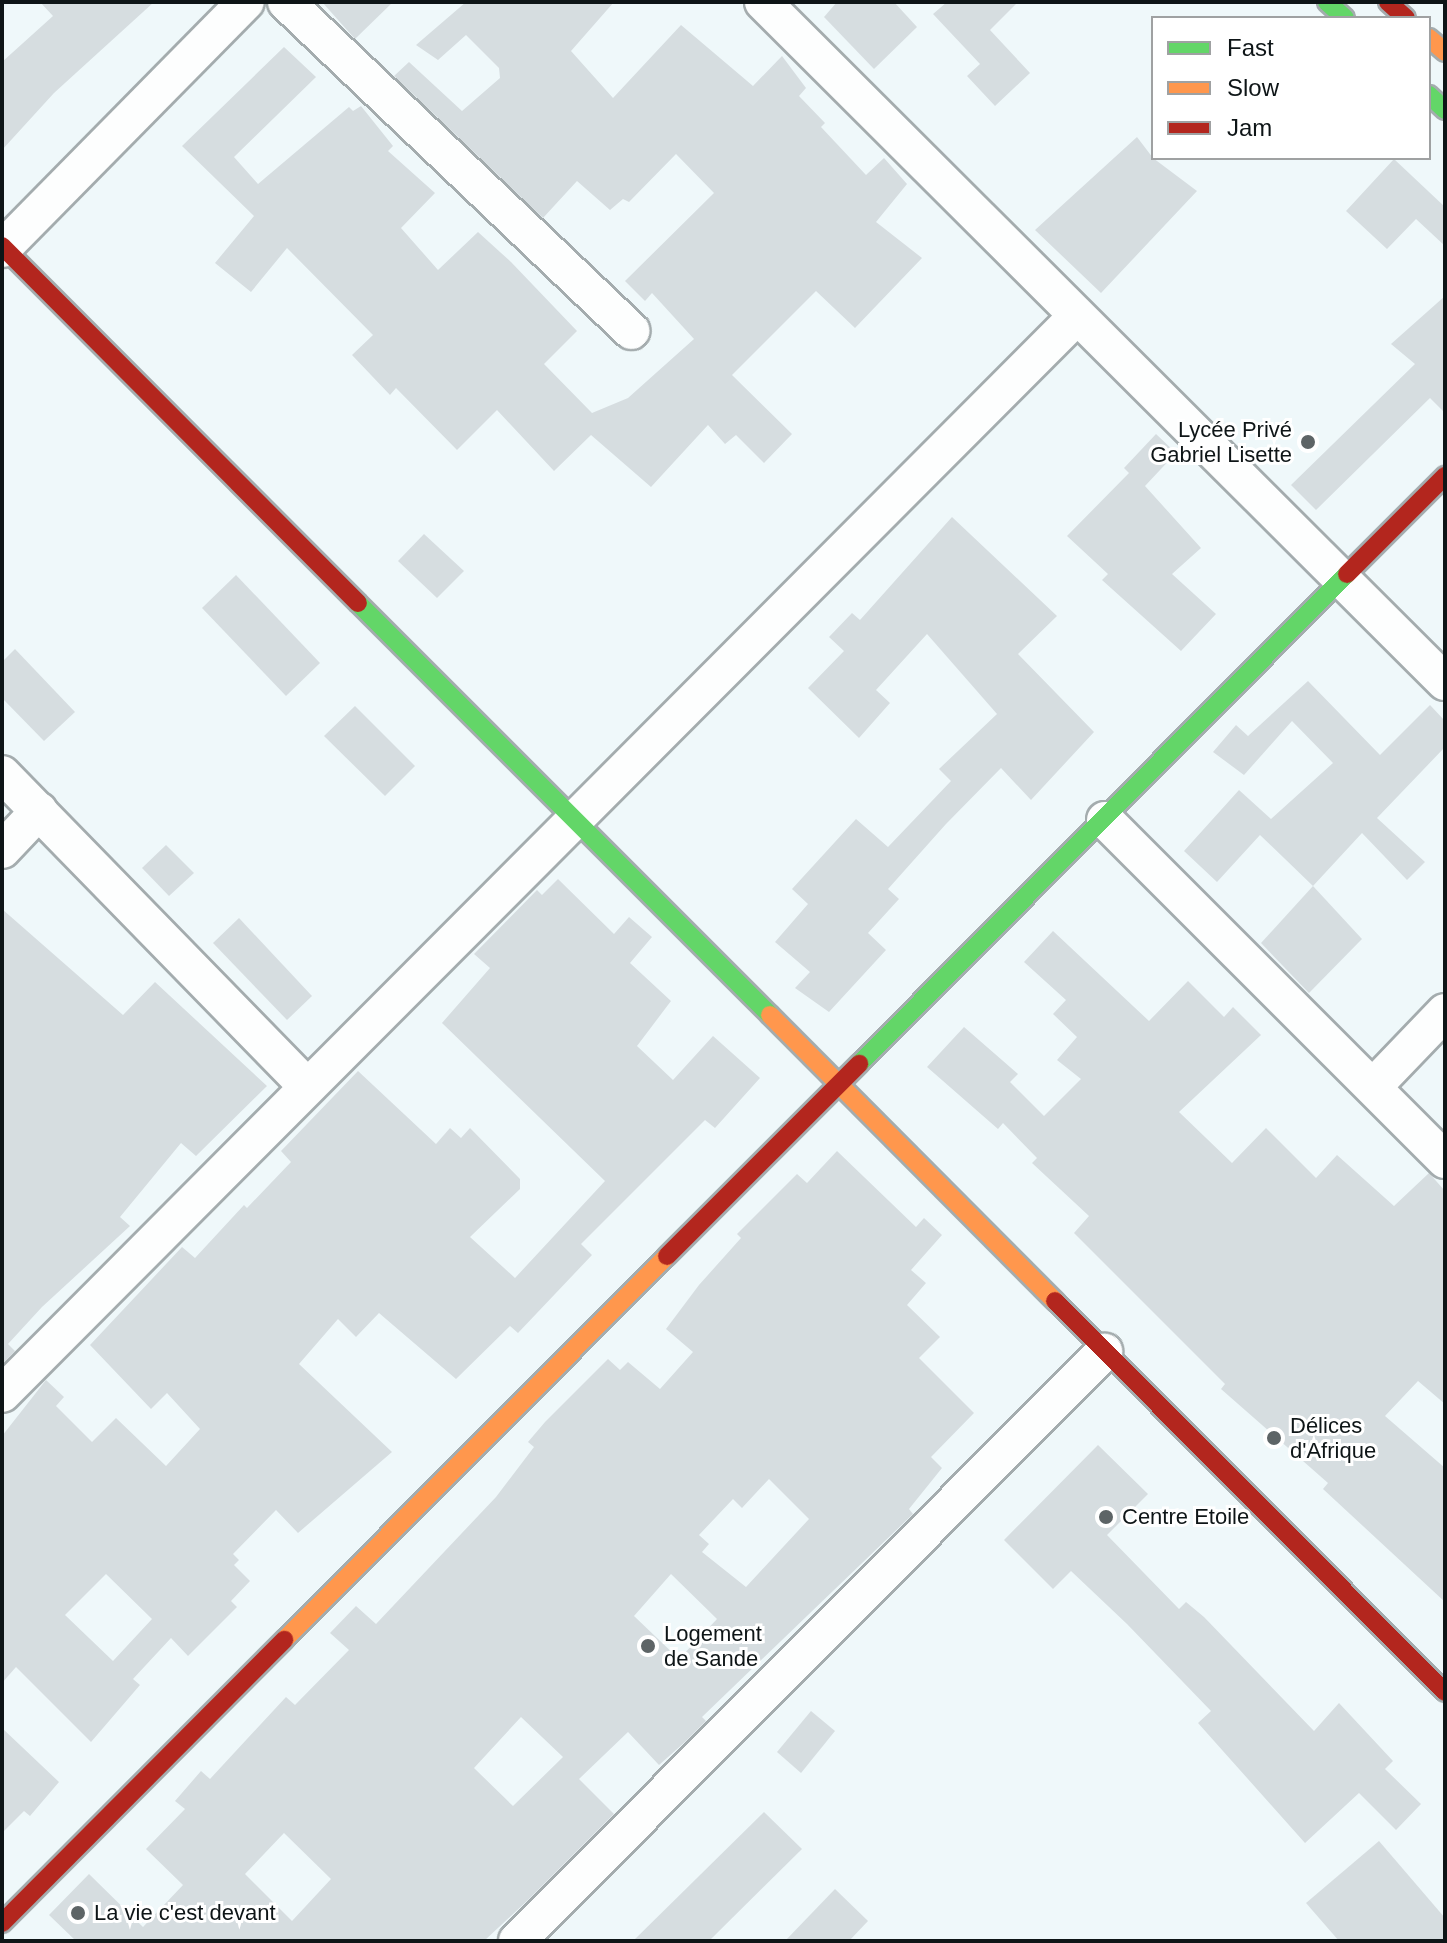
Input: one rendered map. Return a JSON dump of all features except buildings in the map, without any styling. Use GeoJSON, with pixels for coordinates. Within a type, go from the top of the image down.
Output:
{"type":"FeatureCollection","features":[{"type":"Feature","properties":{"kind":"street"},"geometry":{"type":"LineString","coordinates":[[246,2],[2,247],[837,1087],[1445,1692]]}},
{"type":"Feature","properties":{"kind":"street"},"geometry":{"type":"LineString","coordinates":[[286,2],[631,331]]}},
{"type":"Feature","properties":{"kind":"street"},"geometry":{"type":"LineString","coordinates":[[763,2],[1445,682]]}},
{"type":"Feature","properties":{"kind":"street"},"geometry":{"type":"LineString","coordinates":[[1327,2],[1343,16]]}},
{"type":"Feature","properties":{"kind":"street"},"geometry":{"type":"LineString","coordinates":[[1388,2],[1404,16]]}},
{"type":"Feature","properties":{"kind":"street"},"geometry":{"type":"LineString","coordinates":[[2,1394],[307,1086],[577,823],[1076,317]]}},
{"type":"Feature","properties":{"kind":"street"},"geometry":{"type":"LineString","coordinates":[[2,1923],[1445,476]]}},
{"type":"Feature","properties":{"kind":"street"},"geometry":{"type":"LineString","coordinates":[[2,774],[307,1086]]}},
{"type":"Feature","properties":{"kind":"street"},"geometry":{"type":"LineString","coordinates":[[2,850],[39,811]]}},
{"type":"Feature","properties":{"kind":"street"},"geometry":{"type":"LineString","coordinates":[[1105,820],[1445,1160]]}},
{"type":"Feature","properties":{"kind":"street"},"geometry":{"type":"LineString","coordinates":[[1373,1087],[1445,1012]]}},
{"type":"Feature","properties":{"kind":"street"},"geometry":{"type":"LineString","coordinates":[[517,1941],[1104,1352]]}},
{"type":"Feature","properties":{"kind":"traffic: fast"},"geometry":{"type":"LineString","coordinates":[[1327,2],[1343,16]]}},
{"type":"Feature","properties":{"kind":"traffic: fast"},"geometry":{"type":"LineString","coordinates":[[1431,97],[1445,110]]}},
{"type":"Feature","properties":{"kind":"traffic: fast"},"geometry":{"type":"LineString","coordinates":[[859,1064],[1347,574]]}},
{"type":"Feature","properties":{"kind":"traffic: fast"},"geometry":{"type":"LineString","coordinates":[[358,603],[770,1015]]}},
{"type":"Feature","properties":{"kind":"traffic: slow"},"geometry":{"type":"LineString","coordinates":[[1431,40],[1445,52]]}},
{"type":"Feature","properties":{"kind":"traffic: slow"},"geometry":{"type":"LineString","coordinates":[[770,1015],[1055,1301]]}},
{"type":"Feature","properties":{"kind":"traffic: slow"},"geometry":{"type":"LineString","coordinates":[[284,1640],[667,1256]]}},
{"type":"Feature","properties":{"kind":"traffic: jam"},"geometry":{"type":"LineString","coordinates":[[1388,2],[1404,16]]}},
{"type":"Feature","properties":{"kind":"traffic: jam"},"geometry":{"type":"LineString","coordinates":[[2,246],[358,603]]}},
{"type":"Feature","properties":{"kind":"traffic: jam"},"geometry":{"type":"LineString","coordinates":[[1347,574],[1445,476]]}},
{"type":"Feature","properties":{"kind":"traffic: jam"},"geometry":{"type":"LineString","coordinates":[[667,1256],[859,1064]]}},
{"type":"Feature","properties":{"kind":"traffic: jam"},"geometry":{"type":"LineString","coordinates":[[1055,1301],[1445,1692]]}},
{"type":"Feature","properties":{"kind":"traffic: jam"},"geometry":{"type":"LineString","coordinates":[[2,1923],[284,1640]]}},
{"type":"Feature","properties":{"kind":"place","name":"Lycée Privé Gabriel Lisette"},"geometry":{"type":"Point","coordinates":[1308,442]}},
{"type":"Feature","properties":{"kind":"place","name":"Délices d'Afrique"},"geometry":{"type":"Point","coordinates":[1274,1438]}},
{"type":"Feature","properties":{"kind":"place","name":"Centre Etoile"},"geometry":{"type":"Point","coordinates":[1106,1517]}},
{"type":"Feature","properties":{"kind":"place","name":"Logement de Sande"},"geometry":{"type":"Point","coordinates":[648,1646]}},
{"type":"Feature","properties":{"kind":"place","name":"La vie c'est devant"},"geometry":{"type":"Point","coordinates":[78,1913]}}]}
